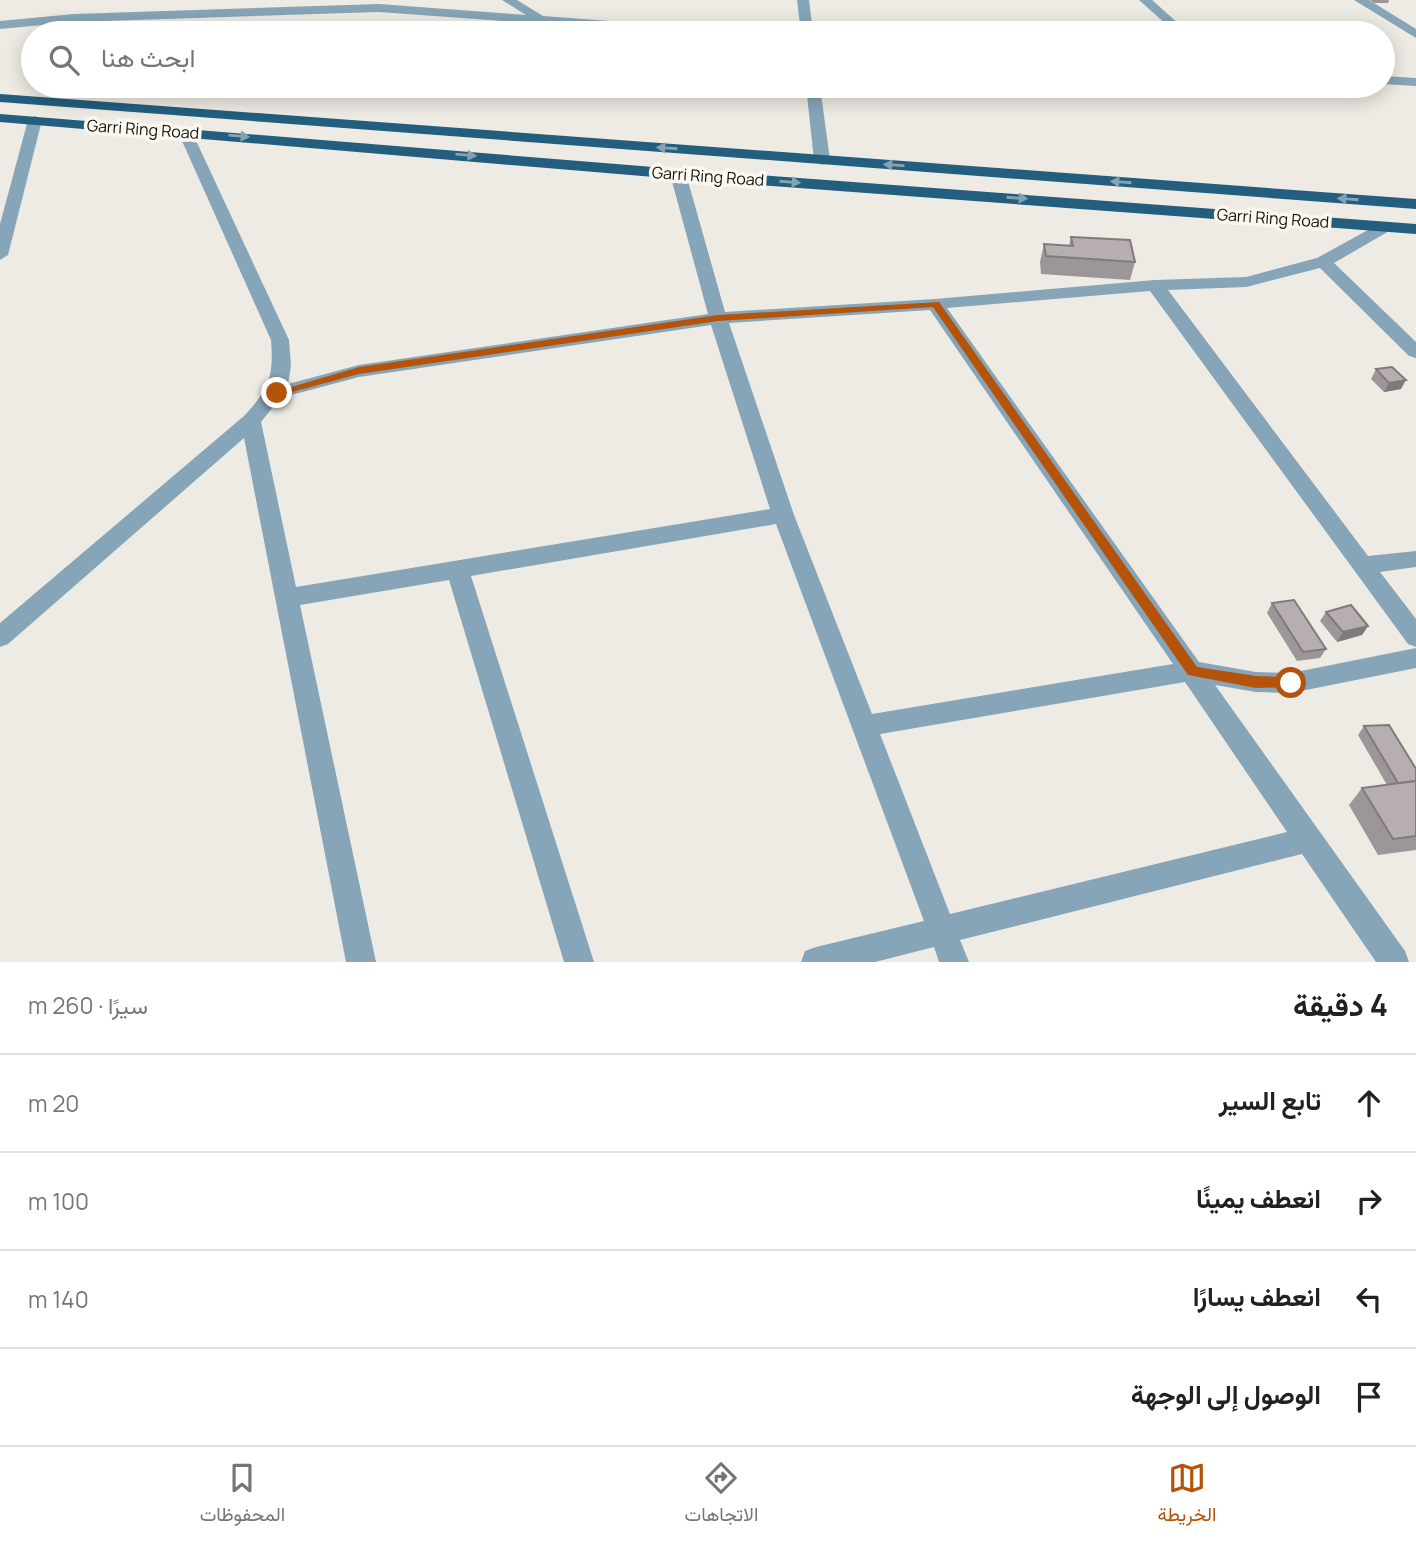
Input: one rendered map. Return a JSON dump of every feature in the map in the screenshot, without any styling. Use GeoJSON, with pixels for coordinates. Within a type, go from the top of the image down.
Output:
{"type":"FeatureCollection","features":[{"type":"Feature","properties":{"kind":"highway","name":"Garri Ring Road"},"geometry":{"type":"LineString","coordinates":[[0,98],[1416,204]]}},
{"type":"Feature","properties":{"kind":"highway","name":"Garri Ring Road"},"geometry":{"type":"LineString","coordinates":[[0,118],[678,174],[1416,229]]}},
{"type":"Feature","properties":{"kind":"street"},"geometry":{"type":"LineString","coordinates":[[509,0],[545,20]]}},
{"type":"Feature","properties":{"kind":"street"},"geometry":{"type":"LineString","coordinates":[[803,0],[806,21]]}},
{"type":"Feature","properties":{"kind":"street"},"geometry":{"type":"LineString","coordinates":[[1144,0],[1169,21]]}},
{"type":"Feature","properties":{"kind":"street"},"geometry":{"type":"LineString","coordinates":[[1360,0],[1395,21]]}},
{"type":"Feature","properties":{"kind":"street"},"geometry":{"type":"LineString","coordinates":[[42,21],[379,8],[558,21]]}},
{"type":"Feature","properties":{"kind":"street"},"geometry":{"type":"LineString","coordinates":[[1395,21],[1416,34]]}},
{"type":"Feature","properties":{"kind":"street"},"geometry":{"type":"LineString","coordinates":[[0,25],[21,23]]}},
{"type":"Feature","properties":{"kind":"street"},"geometry":{"type":"LineString","coordinates":[[1395,81],[1416,82]]}},
{"type":"Feature","properties":{"kind":"street"},"geometry":{"type":"LineString","coordinates":[[814,98],[822,160]]}},
{"type":"Feature","properties":{"kind":"street"},"geometry":{"type":"LineString","coordinates":[[0,255],[35,120]]}},
{"type":"Feature","properties":{"kind":"street"},"geometry":{"type":"LineString","coordinates":[[0,637],[251,421],[277,393],[283,363],[280,340],[185,132]]}},
{"type":"Feature","properties":{"kind":"street"},"geometry":{"type":"LineString","coordinates":[[678,174],[718,318],[783,515],[954,962]]}},
{"type":"Feature","properties":{"kind":"street"},"geometry":{"type":"LineString","coordinates":[[277,393],[359,371],[718,318],[935,304],[1155,285],[1246,282],[1323,262],[1385,227]]}},
{"type":"Feature","properties":{"kind":"street"},"geometry":{"type":"LineString","coordinates":[[1323,262],[1416,352]]}},
{"type":"Feature","properties":{"kind":"street"},"geometry":{"type":"LineString","coordinates":[[1155,285],[1416,637]]}},
{"type":"Feature","properties":{"kind":"street"},"geometry":{"type":"LineString","coordinates":[[935,304],[1394,962]]}},
{"type":"Feature","properties":{"kind":"street"},"geometry":{"type":"LineString","coordinates":[[251,421],[361,962]]}},
{"type":"Feature","properties":{"kind":"street"},"geometry":{"type":"LineString","coordinates":[[287,598],[783,515]]}},
{"type":"Feature","properties":{"kind":"street"},"geometry":{"type":"LineString","coordinates":[[1363,565],[1416,559]]}},
{"type":"Feature","properties":{"kind":"street"},"geometry":{"type":"LineString","coordinates":[[457,569],[579,962]]}},
{"type":"Feature","properties":{"kind":"street"},"geometry":{"type":"LineString","coordinates":[[863,726],[1193,671],[1256,682],[1291,683],[1416,658]]}},
{"type":"Feature","properties":{"kind":"street"},"geometry":{"type":"LineString","coordinates":[[816,962],[942,933],[1310,839]]}},
{"type":"Feature","properties":{"kind":"building"},"geometry":{"type":"Polygon","coordinates":[[[1071,237],[1130,240],[1135,262],[1046,256],[1044,244],[1073,246],[1071,237]]]}},
{"type":"Feature","properties":{"kind":"building"},"geometry":{"type":"Polygon","coordinates":[[[1392,367],[1406,380],[1389,383],[1376,369],[1392,367]]]}},
{"type":"Feature","properties":{"kind":"building"},"geometry":{"type":"Polygon","coordinates":[[[1294,600],[1326,649],[1303,652],[1272,603],[1294,600]]]}},
{"type":"Feature","properties":{"kind":"building"},"geometry":{"type":"Polygon","coordinates":[[[1351,605],[1368,626],[1343,632],[1326,612],[1351,605]]]}},
{"type":"Feature","properties":{"kind":"building"},"geometry":{"type":"Polygon","coordinates":[[[1389,725],[1416,769],[1416,781],[1398,783],[1364,726],[1389,725]]]}},
{"type":"Feature","properties":{"kind":"building"},"geometry":{"type":"Polygon","coordinates":[[[1416,781],[1416,836],[1393,839],[1362,788],[1416,781]]]}},
{"type":"Feature","properties":{"kind":"route"},"geometry":{"type":"LineString","coordinates":[[277,393],[359,371],[718,318],[935,304],[1193,671],[1256,682],[1291,683]]}}]}
